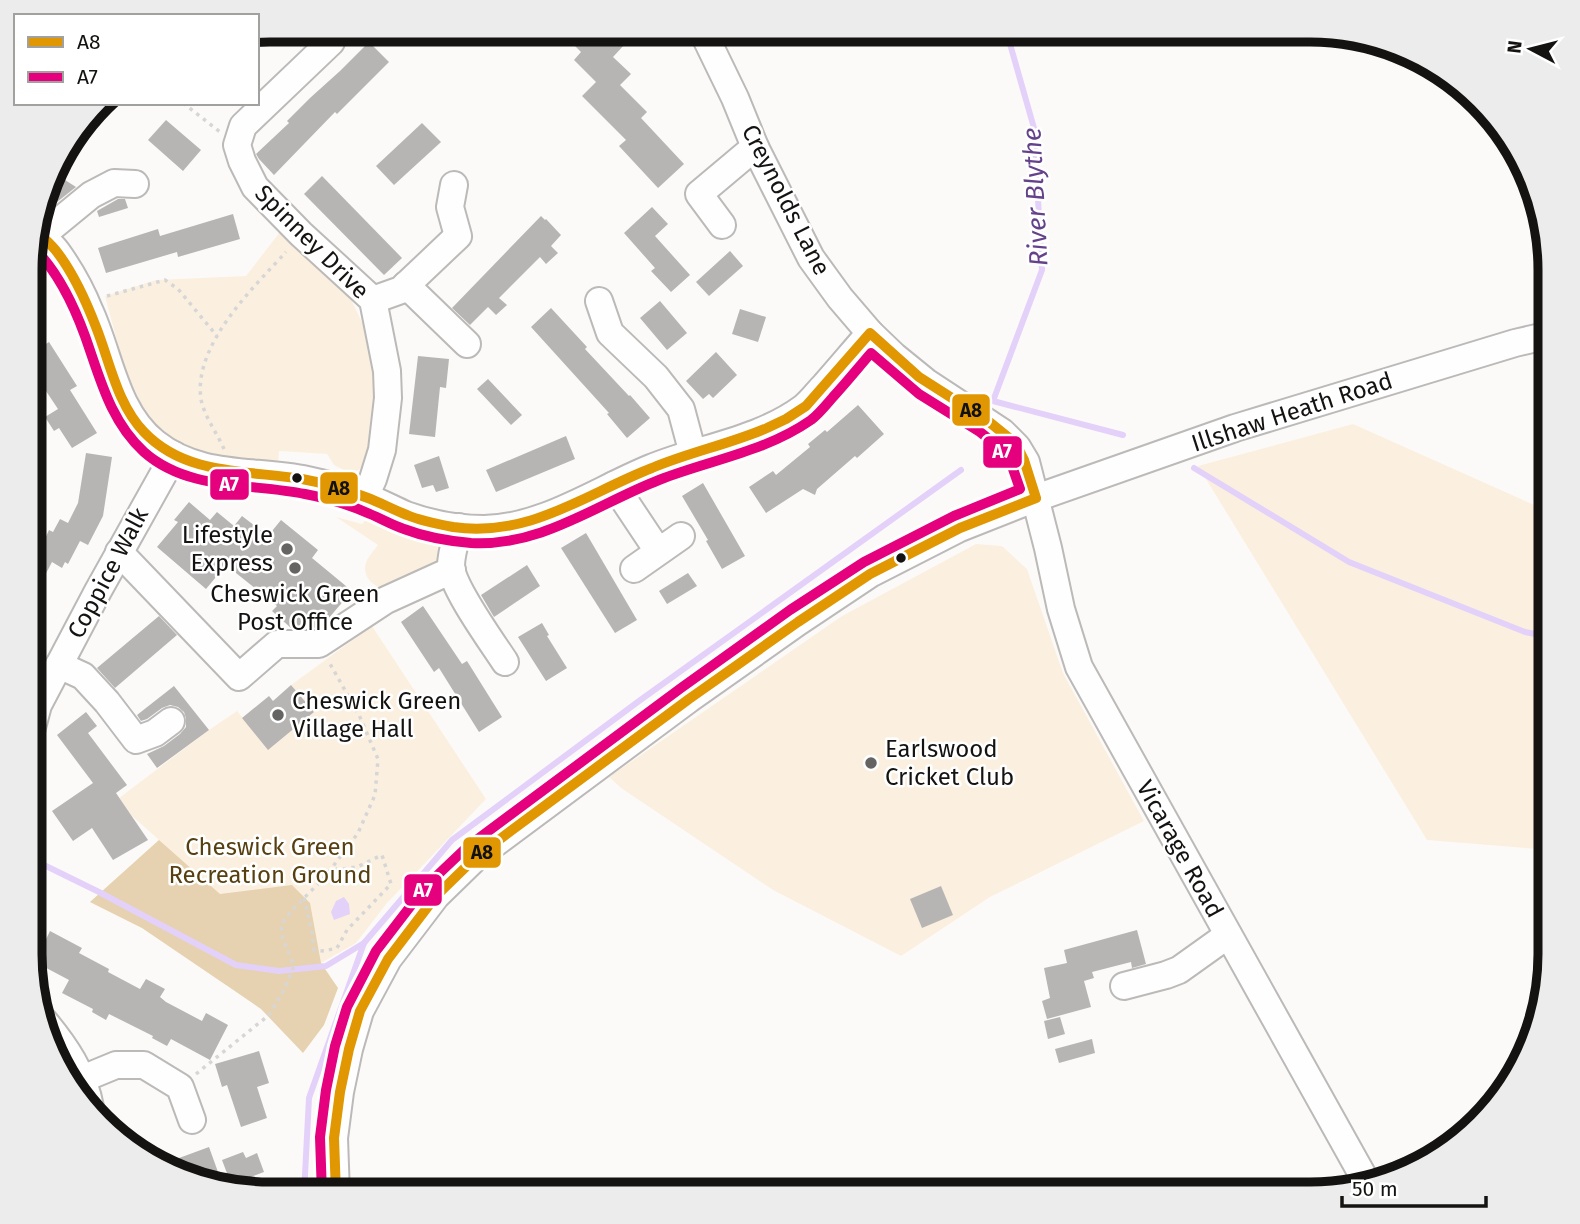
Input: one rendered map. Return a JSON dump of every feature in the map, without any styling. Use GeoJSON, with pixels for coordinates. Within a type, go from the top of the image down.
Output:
{"type":"FeatureCollection","features":[{"type":"Feature","properties":{"kind":"street"},"geometry":{"type":"LineString","coordinates":[[237,145],[243,126],[331,42]]}},
{"type":"Feature","properties":{"kind":"street","name":"Creynolds Lane"},"geometry":{"type":"LineString","coordinates":[[708,42],[755,147],[811,258],[840,298],[894,356],[926,382],[1002,432],[1017,447],[1026,462],[1036,498]]}},
{"type":"Feature","properties":{"kind":"street","name":"Spinney Drive"},"geometry":{"type":"LineString","coordinates":[[237,145],[248,176],[255,187],[301,234],[373,300],[387,371],[388,398],[382,450],[365,497]]}},
{"type":"Feature","properties":{"kind":"street"},"geometry":{"type":"LineString","coordinates":[[722,225],[699,194],[755,147]]}},
{"type":"Feature","properties":{"kind":"street"},"geometry":{"type":"LineString","coordinates":[[46,226],[91,195],[114,183],[135,184]]}},
{"type":"Feature","properties":{"kind":"street"},"geometry":{"type":"LineString","coordinates":[[373,300],[401,290],[458,236],[450,207],[454,185]]}},
{"type":"Feature","properties":{"kind":"street"},"geometry":{"type":"LineString","coordinates":[[44,239],[71,274],[90,311],[118,391],[131,415],[141,430],[155,443],[174,456],[212,470],[301,479],[340,488],[418,519],[459,527],[483,529],[518,526],[541,519],[652,468],[763,431],[806,406],[870,333]]}},
{"type":"Feature","properties":{"kind":"street"},"geometry":{"type":"LineString","coordinates":[[406,285],[467,344]]}},
{"type":"Feature","properties":{"kind":"street"},"geometry":{"type":"LineString","coordinates":[[599,301],[610,333],[656,377],[681,409],[693,454]]}},
{"type":"Feature","properties":{"kind":"street","name":"Illshaw Heath Road"},"geometry":{"type":"LineString","coordinates":[[336,1182],[334,1138],[349,1049],[360,1011],[388,959],[436,896],[475,858],[689,699],[798,622],[870,573],[960,528],[1036,498],[1235,428],[1538,338]]}},
{"type":"Feature","properties":{"kind":"street","name":"Coppice Walk"},"geometry":{"type":"LineString","coordinates":[[42,698],[174,456]]}},
{"type":"Feature","properties":{"kind":"street"},"geometry":{"type":"LineString","coordinates":[[614,485],[658,551]]}},
{"type":"Feature","properties":{"kind":"street","name":"Vicarage Road"},"geometry":{"type":"LineString","coordinates":[[1036,498],[1062,609],[1079,667],[1363,1176]]}},
{"type":"Feature","properties":{"kind":"street"},"geometry":{"type":"LineString","coordinates":[[459,527],[451,565],[454,579],[505,662]]}},
{"type":"Feature","properties":{"kind":"street"},"geometry":{"type":"LineString","coordinates":[[634,569],[681,537]]}},
{"type":"Feature","properties":{"kind":"street"},"geometry":{"type":"LineString","coordinates":[[120,552],[239,677],[277,644],[319,644],[386,600],[452,570]]}},
{"type":"Feature","properties":{"kind":"street"},"geometry":{"type":"LineString","coordinates":[[60,665],[83,676],[136,740],[155,733],[171,721]]}},
{"type":"Feature","properties":{"kind":"street"},"geometry":{"type":"LineString","coordinates":[[1124,986],[1179,970],[1228,935]]}},
{"type":"Feature","properties":{"kind":"street"},"geometry":{"type":"LineString","coordinates":[[58,1037],[84,1087]]}},
{"type":"Feature","properties":{"kind":"street"},"geometry":{"type":"LineString","coordinates":[[82,1079],[116,1065],[144,1065],[180,1087],[192,1120]]}},
{"type":"Feature","properties":{"kind":"path"},"geometry":{"type":"LineString","coordinates":[[186,105],[237,145]]}},
{"type":"Feature","properties":{"kind":"path"},"geometry":{"type":"LineString","coordinates":[[232,472],[202,402],[200,389],[203,373],[212,345],[230,314],[301,234]]}},
{"type":"Feature","properties":{"kind":"path"},"geometry":{"type":"LineString","coordinates":[[105,296],[165,280],[177,289],[217,336]]}},
{"type":"Feature","properties":{"kind":"path"},"geometry":{"type":"LineString","coordinates":[[180,1087],[269,1015],[294,966],[283,939],[281,925],[325,877],[358,833],[375,795],[378,759],[359,715],[319,644]]}},
{"type":"Feature","properties":{"kind":"path"},"geometry":{"type":"LineString","coordinates":[[304,898],[314,950],[324,951],[337,948],[347,930],[391,884],[382,855],[357,867],[337,870],[333,866]]}},
{"type":"Feature","properties":{"kind":"green space"},"geometry":{"type":"Polygon","coordinates":[[[283,228],[348,293],[369,337],[377,362],[375,441],[362,469],[349,473],[334,465],[327,454],[279,451],[278,463],[201,454],[172,440],[151,425],[124,367],[105,296],[156,280],[246,276],[283,228]]]}},
{"type":"Feature","properties":{"kind":"green space"},"geometry":{"type":"Polygon","coordinates":[[[1353,424],[1538,507],[1538,849],[1427,840],[1198,466],[1353,424]]]}},
{"type":"Feature","properties":{"kind":"green space"},"geometry":{"type":"Polygon","coordinates":[[[372,513],[445,539],[442,562],[387,589],[373,583],[367,576],[365,566],[378,545],[336,517],[362,524],[372,513]]]}},
{"type":"Feature","properties":{"kind":"green space","name":"Earlswood Cricket Club"},"geometry":{"type":"Polygon","coordinates":[[[976,544],[1002,546],[1027,569],[1063,673],[1144,821],[990,897],[901,956],[773,890],[621,788],[609,777],[842,616],[976,544]]]}},
{"type":"Feature","properties":{"kind":"green space","name":"Cheswick Green Recreation Ground"},"geometry":{"type":"Polygon","coordinates":[[[372,626],[486,799],[387,903],[356,943],[321,963],[226,985],[142,928],[90,902],[159,840],[131,815],[119,798],[237,711],[269,749],[313,712],[291,685],[372,626]]]}},
{"type":"Feature","properties":{"kind":"shaded area"},"geometry":{"type":"Polygon","coordinates":[[[159,840],[220,894],[292,885],[310,903],[321,963],[338,988],[324,1025],[303,1053],[261,1009],[142,928],[90,902],[159,840]]]}},
{"type":"Feature","properties":{"kind":"shaded area"},"geometry":{"type":"Polygon","coordinates":[[[344,897],[349,904],[350,914],[334,920],[331,912],[336,901],[344,897]]]}},
{"type":"Feature","properties":{"kind":"building"},"geometry":{"type":"Polygon","coordinates":[[[369,42],[389,62],[337,114],[335,112],[274,175],[256,154],[369,42]]]}},
{"type":"Feature","properties":{"kind":"building"},"geometry":{"type":"Polygon","coordinates":[[[571,42],[625,44],[613,57],[631,74],[620,85],[647,112],[641,118],[684,164],[658,188],[619,146],[626,140],[582,96],[596,82],[574,60],[581,52],[571,42]]]}},
{"type":"Feature","properties":{"kind":"building"},"geometry":{"type":"Polygon","coordinates":[[[166,120],[201,150],[183,171],[148,140],[166,120]]]}},
{"type":"Feature","properties":{"kind":"building"},"geometry":{"type":"Polygon","coordinates":[[[422,123],[441,142],[394,185],[376,166],[422,123]]]}},
{"type":"Feature","properties":{"kind":"building"},"geometry":{"type":"Polygon","coordinates":[[[322,176],[402,258],[384,275],[304,194],[322,176]]]}},
{"type":"Feature","properties":{"kind":"building"},"geometry":{"type":"Polygon","coordinates":[[[62,178],[76,187],[57,202],[53,200],[62,178]]]}},
{"type":"Feature","properties":{"kind":"building"},"geometry":{"type":"Polygon","coordinates":[[[118,199],[125,199],[128,208],[99,217],[97,211],[118,199]]]}},
{"type":"Feature","properties":{"kind":"building"},"geometry":{"type":"Polygon","coordinates":[[[652,207],[668,224],[655,236],[690,275],[671,292],[651,271],[655,268],[624,233],[652,207]]]}},
{"type":"Feature","properties":{"kind":"building"},"geometry":{"type":"Polygon","coordinates":[[[233,214],[240,239],[178,257],[177,252],[106,273],[98,248],[158,229],[160,236],[233,214]]]}},
{"type":"Feature","properties":{"kind":"building"},"geometry":{"type":"Polygon","coordinates":[[[541,216],[561,235],[551,246],[558,253],[546,264],[540,257],[499,298],[507,305],[496,315],[488,307],[470,325],[452,308],[541,216]]]}},
{"type":"Feature","properties":{"kind":"building"},"geometry":{"type":"Polygon","coordinates":[[[730,251],[743,266],[709,296],[696,282],[730,251]]]}},
{"type":"Feature","properties":{"kind":"building"},"geometry":{"type":"Polygon","coordinates":[[[660,301],[687,333],[667,350],[640,318],[660,301]]]}},
{"type":"Feature","properties":{"kind":"building"},"geometry":{"type":"Polygon","coordinates":[[[551,308],[587,347],[585,349],[650,418],[627,438],[607,414],[609,413],[531,327],[551,308]]]}},
{"type":"Feature","properties":{"kind":"building"},"geometry":{"type":"Polygon","coordinates":[[[740,309],[766,317],[758,342],[732,334],[740,309]]]}},
{"type":"Feature","properties":{"kind":"building"},"geometry":{"type":"Polygon","coordinates":[[[49,342],[77,386],[70,390],[97,433],[72,448],[59,428],[54,431],[45,417],[58,409],[42,385],[42,347],[49,342]]]}},
{"type":"Feature","properties":{"kind":"building"},"geometry":{"type":"Polygon","coordinates":[[[716,352],[737,375],[713,398],[709,394],[703,399],[686,381],[716,352]]]}},
{"type":"Feature","properties":{"kind":"building"},"geometry":{"type":"Polygon","coordinates":[[[418,356],[449,359],[446,388],[440,387],[435,437],[409,434],[418,356]]]}},
{"type":"Feature","properties":{"kind":"building"},"geometry":{"type":"Polygon","coordinates":[[[488,379],[522,415],[511,425],[477,389],[488,379]]]}},
{"type":"Feature","properties":{"kind":"building"},"geometry":{"type":"Polygon","coordinates":[[[858,405],[884,434],[817,489],[815,495],[803,489],[766,513],[749,487],[773,471],[776,475],[810,447],[808,444],[825,430],[827,432],[858,405]]]}},
{"type":"Feature","properties":{"kind":"building"},"geometry":{"type":"Polygon","coordinates":[[[566,436],[575,459],[496,492],[486,470],[566,436]]]}},
{"type":"Feature","properties":{"kind":"building"},"geometry":{"type":"Polygon","coordinates":[[[86,453],[112,457],[103,516],[88,545],[80,541],[68,564],[65,562],[62,568],[52,562],[42,581],[42,545],[49,530],[53,532],[60,519],[68,523],[78,503],[86,453]]]}},
{"type":"Feature","properties":{"kind":"building"},"geometry":{"type":"Polygon","coordinates":[[[439,456],[449,488],[436,492],[433,485],[422,488],[414,465],[439,456]]]}},
{"type":"Feature","properties":{"kind":"building"},"geometry":{"type":"Polygon","coordinates":[[[703,483],[745,556],[722,569],[682,496],[703,483]]]}},
{"type":"Feature","properties":{"kind":"building"},"geometry":{"type":"Polygon","coordinates":[[[189,502],[210,520],[217,512],[234,526],[242,516],[268,536],[281,520],[318,550],[312,558],[352,591],[328,619],[314,628],[291,628],[272,611],[277,606],[226,565],[206,589],[157,547],[178,522],[174,520],[189,502]]]}},
{"type":"Feature","properties":{"kind":"building"},"geometry":{"type":"Polygon","coordinates":[[[586,533],[637,620],[615,633],[561,548],[586,533]]]}},
{"type":"Feature","properties":{"kind":"building"},"geometry":{"type":"Polygon","coordinates":[[[527,565],[540,586],[494,617],[481,595],[527,565]]]}},
{"type":"Feature","properties":{"kind":"building"},"geometry":{"type":"Polygon","coordinates":[[[688,573],[697,586],[667,604],[659,591],[688,573]]]}},
{"type":"Feature","properties":{"kind":"building"},"geometry":{"type":"Polygon","coordinates":[[[423,606],[462,664],[467,661],[502,717],[479,732],[439,668],[434,672],[401,622],[423,606]]]}},
{"type":"Feature","properties":{"kind":"building"},"geometry":{"type":"Polygon","coordinates":[[[159,616],[177,635],[115,688],[97,668],[159,616]]]}},
{"type":"Feature","properties":{"kind":"building"},"geometry":{"type":"Polygon","coordinates":[[[542,623],[567,668],[546,681],[518,637],[542,623]]]}},
{"type":"Feature","properties":{"kind":"building","name":"Cheswick Green Village Hall"},"geometry":{"type":"Polygon","coordinates":[[[291,685],[314,712],[268,750],[242,718],[269,696],[273,701],[291,685]]]}},
{"type":"Feature","properties":{"kind":"building"},"geometry":{"type":"Polygon","coordinates":[[[174,686],[209,730],[157,768],[147,754],[180,734],[186,727],[184,712],[170,705],[141,721],[137,715],[174,686]]]}},
{"type":"Feature","properties":{"kind":"building"},"geometry":{"type":"Polygon","coordinates":[[[86,712],[97,726],[88,733],[127,785],[116,793],[148,840],[113,860],[92,828],[73,841],[52,811],[93,783],[57,735],[86,712]]]}},
{"type":"Feature","properties":{"kind":"building"},"geometry":{"type":"Polygon","coordinates":[[[941,886],[953,915],[922,928],[910,899],[941,886]]]}},
{"type":"Feature","properties":{"kind":"building"},"geometry":{"type":"Polygon","coordinates":[[[1137,930],[1146,964],[1132,968],[1131,962],[1092,972],[1094,978],[1084,981],[1091,1007],[1047,1019],[1042,1001],[1050,998],[1044,968],[1067,963],[1064,950],[1137,930]]]}},
{"type":"Feature","properties":{"kind":"building"},"geometry":{"type":"Polygon","coordinates":[[[50,931],[82,948],[79,953],[109,969],[108,972],[140,989],[146,979],[165,989],[160,997],[166,1002],[202,1021],[206,1013],[228,1025],[210,1060],[171,1039],[167,1046],[109,1014],[106,1020],[92,1012],[93,1009],[62,993],[69,980],[42,966],[42,948],[50,931]]]}},
{"type":"Feature","properties":{"kind":"building"},"geometry":{"type":"Polygon","coordinates":[[[1060,1017],[1065,1034],[1048,1039],[1044,1021],[1060,1017]]]}},
{"type":"Feature","properties":{"kind":"building"},"geometry":{"type":"Polygon","coordinates":[[[1092,1039],[1095,1053],[1059,1063],[1055,1049],[1092,1039]]]}},
{"type":"Feature","properties":{"kind":"building"},"geometry":{"type":"Polygon","coordinates":[[[259,1051],[269,1083],[257,1087],[267,1118],[241,1127],[227,1085],[222,1087],[215,1064],[259,1051]]]}},
{"type":"Feature","properties":{"kind":"building"},"geometry":{"type":"Polygon","coordinates":[[[209,1147],[218,1172],[212,1174],[173,1160],[209,1147]]]}},
{"type":"Feature","properties":{"kind":"building"},"geometry":{"type":"Polygon","coordinates":[[[243,1152],[246,1158],[257,1153],[264,1172],[242,1180],[229,1178],[222,1160],[243,1152]]]}},
{"type":"Feature","properties":{"kind":"waterway","name":"River Blythe"},"geometry":{"type":"LineString","coordinates":[[1009,42],[1034,128],[1042,270],[993,401],[1123,435]]}},
{"type":"Feature","properties":{"kind":"waterway"},"geometry":{"type":"LineString","coordinates":[[1194,468],[1349,562],[1525,632],[1538,635]]}},
{"type":"Feature","properties":{"kind":"waterway","name":"River Blythe"},"geometry":{"type":"LineString","coordinates":[[42,865],[236,965],[279,971],[326,966],[364,943],[452,840],[639,701],[961,470]]}},
{"type":"Feature","properties":{"kind":"waterway"},"geometry":{"type":"LineString","coordinates":[[305,1182],[309,1098],[364,943]]}},
{"type":"Feature","properties":{"kind":"transit line","name":"A8"},"geometry":{"type":"LineString","coordinates":[[44,239],[69,269],[79,288],[115,382],[135,421],[161,446],[198,464],[302,479],[336,487],[423,521],[441,525],[481,529],[507,526],[556,511],[627,478],[753,434],[786,419],[806,406],[870,333],[919,377],[988,421],[1009,438],[1024,460],[1036,498],[960,528],[870,574],[689,699],[512,830],[475,858],[436,896],[388,959],[360,1011],[340,1092],[334,1138],[336,1182]]}},
{"type":"Feature","properties":{"kind":"transit line","name":"A7"},"geometry":{"type":"LineString","coordinates":[[43,258],[70,299],[114,413],[132,440],[161,465],[200,480],[322,498],[428,536],[471,543],[521,538],[568,522],[659,480],[756,448],[814,418],[871,353],[919,394],[980,432],[1000,448],[1012,466],[1020,489],[954,516],[864,562],[790,610],[467,847],[426,886],[376,951],[347,1007],[326,1090],[320,1137],[322,1182]]}},
{"type":"Feature","properties":{"kind":"place","name":"Lifestyle Express"},"geometry":{"type":"Point","coordinates":[287,549]}},
{"type":"Feature","properties":{"kind":"place","name":"Cheswick Green Post Office"},"geometry":{"type":"Point","coordinates":[295,568]}},
{"type":"Feature","properties":{"kind":"place","name":"Cheswick Green Village Hall"},"geometry":{"type":"Point","coordinates":[278,715]}},
{"type":"Feature","properties":{"kind":"place","name":"Earlswood Cricket Club"},"geometry":{"type":"Point","coordinates":[871,763]}}]}
